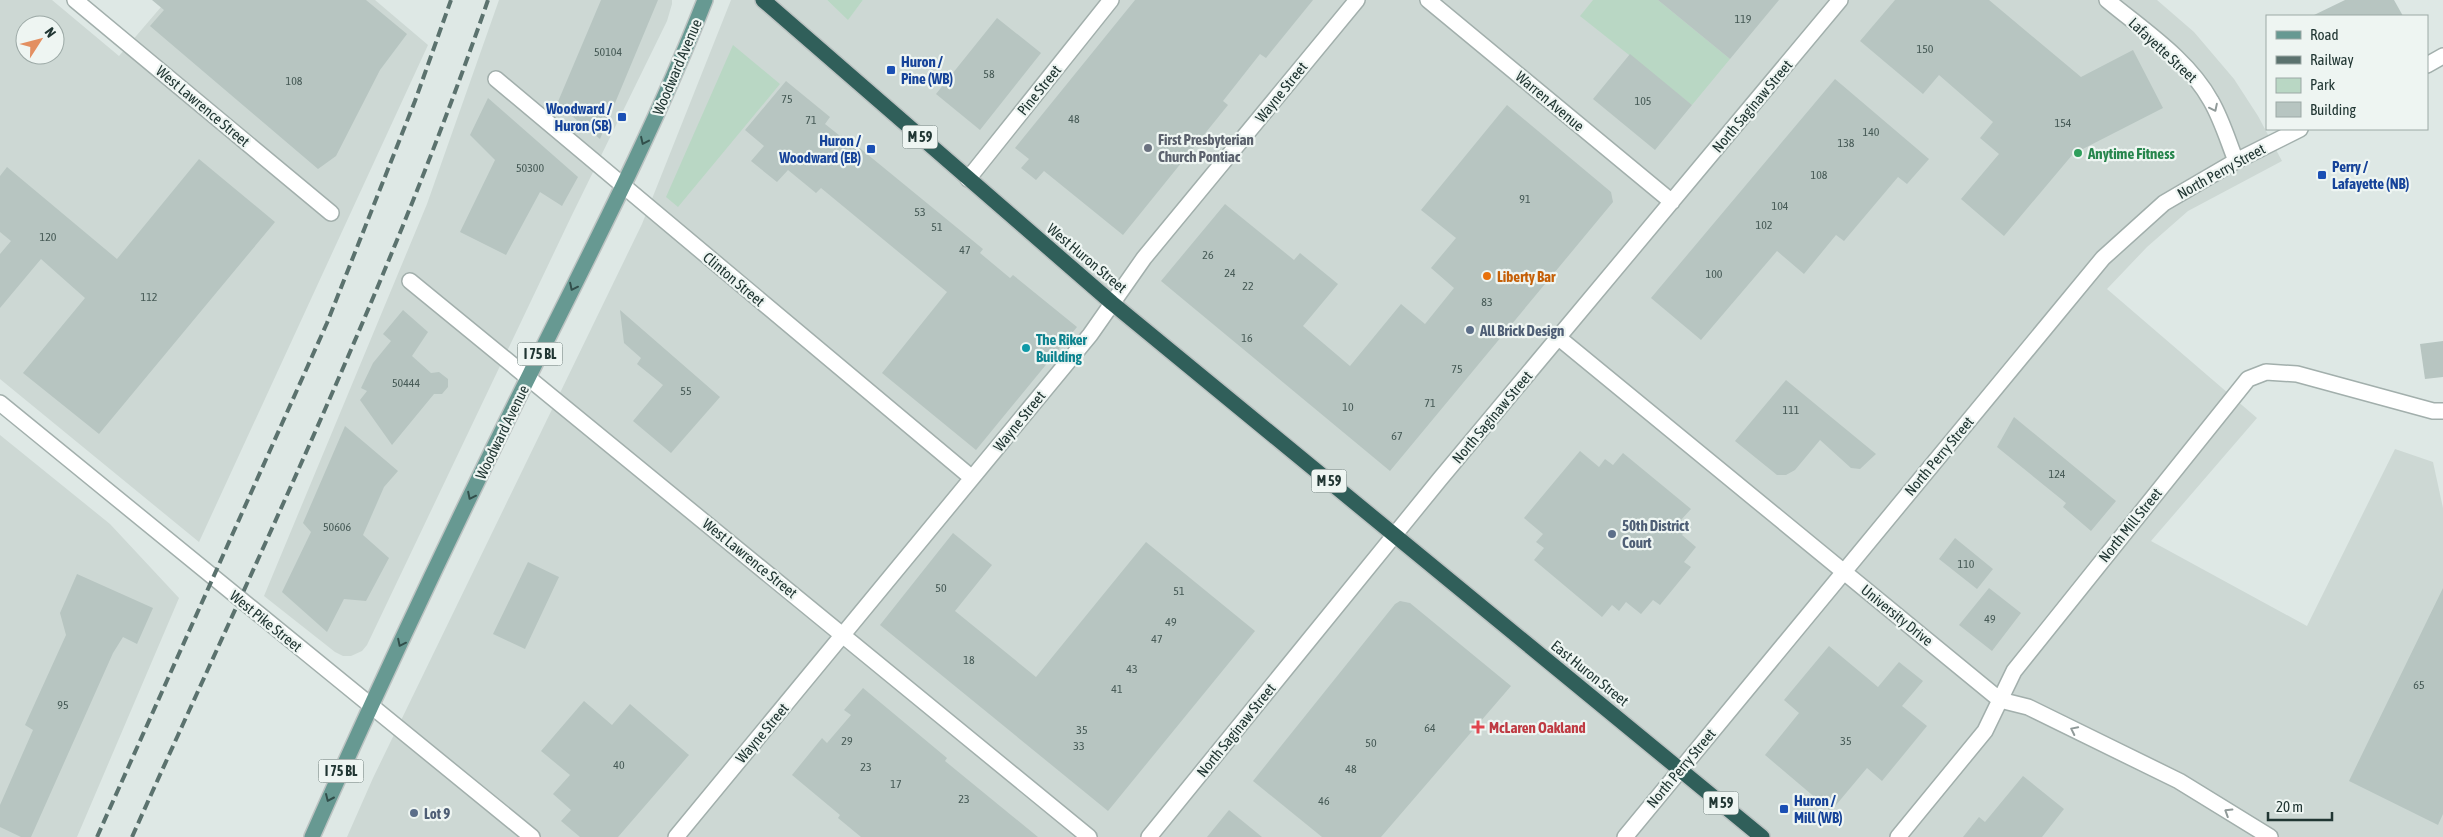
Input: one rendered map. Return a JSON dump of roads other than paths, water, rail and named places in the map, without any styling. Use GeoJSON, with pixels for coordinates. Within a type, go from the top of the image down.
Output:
{"type":"FeatureCollection","features":[{"type":"Feature","properties":{"kind":"highway","name":"West Huron Street"},"geometry":{"type":"LineString","coordinates":[[763,0],[968,180],[1112,303],[1396,535]]}},
{"type":"Feature","properties":{"kind":"highway","name":"East Huron Street"},"geometry":{"type":"LineString","coordinates":[[1396,535],[1762,837]]}},
{"type":"Feature","properties":{"kind":"main road","name":"Woodward Avenue"},"geometry":{"type":"LineString","coordinates":[[312,837],[370,706],[528,377],[623,186],[670,85],[705,0]]}},
{"type":"Feature","properties":{"kind":"street","name":"West Lawrence Street"},"geometry":{"type":"LineString","coordinates":[[75,0],[330,213]]}},
{"type":"Feature","properties":{"kind":"street","name":"Pine Street"},"geometry":{"type":"LineString","coordinates":[[968,180],[1111,0]]}},
{"type":"Feature","properties":{"kind":"street","name":"Wayne Street"},"geometry":{"type":"LineString","coordinates":[[676,837],[1090,334],[1144,258],[1356,0]]}},
{"type":"Feature","properties":{"kind":"street","name":"Warren Avenue"},"geometry":{"type":"LineString","coordinates":[[1428,0],[1672,202]]}},
{"type":"Feature","properties":{"kind":"street","name":"North Saginaw Street"},"geometry":{"type":"LineString","coordinates":[[1148,837],[1833,6],[1840,0]]}},
{"type":"Feature","properties":{"kind":"street","name":"Lafayette Street"},"geometry":{"type":"LineString","coordinates":[[2107,0],[2170,52],[2200,84],[2221,122],[2236,161]]}},
{"type":"Feature","properties":{"kind":"street"},"geometry":{"type":"LineString","coordinates":[[2428,64],[2443,56]]}},
{"type":"Feature","properties":{"kind":"street","name":"Clinton Street"},"geometry":{"type":"LineString","coordinates":[[496,79],[972,478]]}},
{"type":"Feature","properties":{"kind":"street","name":"North Perry Street"},"geometry":{"type":"LineString","coordinates":[[1624,837],[2103,258],[2164,203],[2236,161],[2298,130]]}},
{"type":"Feature","properties":{"kind":"street","name":"West Lawrence Street"},"geometry":{"type":"LineString","coordinates":[[410,281],[1089,837]]}},
{"type":"Feature","properties":{"kind":"street","name":"University Drive"},"geometry":{"type":"LineString","coordinates":[[1559,338],[2000,700],[2028,707],[2170,777],[2270,837]]}},
{"type":"Feature","properties":{"kind":"street","name":"North Mill Street"},"geometry":{"type":"LineString","coordinates":[[1898,837],[1985,731],[2014,671],[2248,379],[2266,372],[2298,374],[2433,411],[2443,411]]}},
{"type":"Feature","properties":{"kind":"street","name":"West Pike Street"},"geometry":{"type":"LineString","coordinates":[[0,403],[532,837]]}},
{"type":"Feature","properties":{"kind":"railway"},"geometry":{"type":"LineString","coordinates":[[97,837],[327,323],[415,101],[451,0]]}},
{"type":"Feature","properties":{"kind":"railway"},"geometry":{"type":"LineString","coordinates":[[132,837],[365,318],[408,213],[488,0]]}},
{"type":"Feature","properties":{"kind":"place","name":"Huron / Pine (WB)"},"geometry":{"type":"Point","coordinates":[891,70]}},
{"type":"Feature","properties":{"kind":"place","name":"Woodward / Huron (SB)"},"geometry":{"type":"Point","coordinates":[622,117]}},
{"type":"Feature","properties":{"kind":"place","name":"First Presbyterian Church Pontiac"},"geometry":{"type":"Point","coordinates":[1148,148]}},
{"type":"Feature","properties":{"kind":"place","name":"Huron / Woodward (EB)"},"geometry":{"type":"Point","coordinates":[871,149]}},
{"type":"Feature","properties":{"kind":"place","name":"Anytime Fitness"},"geometry":{"type":"Point","coordinates":[2078,153]}},
{"type":"Feature","properties":{"kind":"place","name":"Perry / Lafayette (NB)"},"geometry":{"type":"Point","coordinates":[2322,175]}},
{"type":"Feature","properties":{"kind":"place","name":"Liberty Bar"},"geometry":{"type":"Point","coordinates":[1487,276]}},
{"type":"Feature","properties":{"kind":"place","name":"All Brick Design"},"geometry":{"type":"Point","coordinates":[1470,330]}},
{"type":"Feature","properties":{"kind":"place","name":"The Riker Building"},"geometry":{"type":"Point","coordinates":[1026,348]}},
{"type":"Feature","properties":{"kind":"place","name":"50th District Court"},"geometry":{"type":"Point","coordinates":[1612,534]}},
{"type":"Feature","properties":{"kind":"place","name":"McLaren Oakland"},"geometry":{"type":"Point","coordinates":[1478,727]}},
{"type":"Feature","properties":{"kind":"place","name":"Huron / Mill (WB)"},"geometry":{"type":"Point","coordinates":[1784,809]}},
{"type":"Feature","properties":{"kind":"place","name":"Lot 9"},"geometry":{"type":"Point","coordinates":[414,813]}}]}
